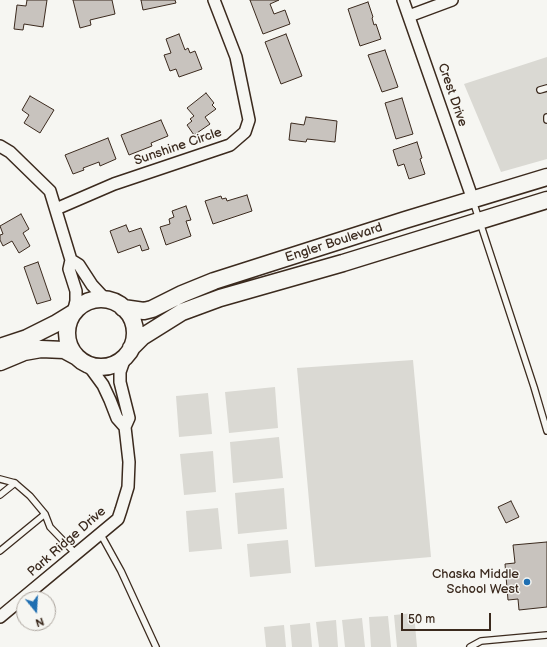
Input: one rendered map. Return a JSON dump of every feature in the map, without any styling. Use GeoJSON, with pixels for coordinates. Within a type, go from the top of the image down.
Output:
{"type":"FeatureCollection","features":[{"type":"Feature","properties":{"kind":"main road","name":"Engler Boulevard"},"geometry":{"type":"LineString","coordinates":[[123,308],[144,311],[152,309],[182,294],[214,281],[404,220],[547,177]]}},
{"type":"Feature","properties":{"kind":"main road","name":"Engler Boulevard"},"geometry":{"type":"LineString","coordinates":[[128,351],[142,337],[182,312],[220,298],[547,200]]}},
{"type":"Feature","properties":{"kind":"main road"},"geometry":{"type":"LineString","coordinates":[[0,362],[24,352],[41,349],[64,350],[90,365],[106,366],[114,364],[128,351],[134,341],[134,325],[128,312],[118,304],[105,299],[91,300],[78,308],[73,314],[67,328],[67,336],[68,343],[80,359]]}},
{"type":"Feature","properties":{"kind":"main road"},"geometry":{"type":"LineString","coordinates":[[0,347],[26,338],[73,314]]}},
{"type":"Feature","properties":{"kind":"street","name":"Sunshine Circle"},"geometry":{"type":"LineString","coordinates":[[56,209],[114,184],[230,146],[244,132],[249,120],[236,57],[214,0]]}},
{"type":"Feature","properties":{"kind":"street","name":"Crest Drive"},"geometry":{"type":"LineString","coordinates":[[403,0],[473,200]]}},
{"type":"Feature","properties":{"kind":"street"},"geometry":{"type":"LineString","coordinates":[[409,16],[452,0]]}},
{"type":"Feature","properties":{"kind":"street"},"geometry":{"type":"LineString","coordinates":[[0,146],[10,152],[50,191],[71,260],[69,269],[76,291],[76,301],[73,314]]}},
{"type":"Feature","properties":{"kind":"street"},"geometry":{"type":"LineString","coordinates":[[71,260],[79,265],[92,285],[105,299]]}},
{"type":"Feature","properties":{"kind":"street","name":"Park Ridge Drive"},"geometry":{"type":"LineString","coordinates":[[0,617],[118,519],[128,487],[129,462],[125,427],[129,418],[120,382],[120,372],[128,351]]}},
{"type":"Feature","properties":{"kind":"street","name":"Park Ridge Drive"},"geometry":{"type":"LineString","coordinates":[[80,359],[92,370],[102,385],[117,418],[125,427]]}},
{"type":"Feature","properties":{"kind":"lane"},"geometry":{"type":"LineString","coordinates":[[540,90],[547,88]]}},
{"type":"Feature","properties":{"kind":"lane"},"geometry":{"type":"LineString","coordinates":[[473,200],[547,431]]}},
{"type":"Feature","properties":{"kind":"lane"},"geometry":{"type":"LineString","coordinates":[[0,479],[15,483],[30,496],[45,514],[50,527],[76,555]]}},
{"type":"Feature","properties":{"kind":"lane"},"geometry":{"type":"LineString","coordinates":[[0,495],[15,483]]}},
{"type":"Feature","properties":{"kind":"lane"},"geometry":{"type":"LineString","coordinates":[[0,551],[45,514]]}},
{"type":"Feature","properties":{"kind":"lane"},"geometry":{"type":"LineString","coordinates":[[100,533],[156,647]]}},
{"type":"Feature","properties":{"kind":"lane"},"geometry":{"type":"LineString","coordinates":[[470,647],[481,641],[547,635]]}},
{"type":"Feature","properties":{"kind":"shaded area"},"geometry":{"type":"Polygon","coordinates":[[[547,57],[547,159],[501,172],[464,84],[547,57]]]}},
{"type":"Feature","properties":{"kind":"shaded area"},"geometry":{"type":"Polygon","coordinates":[[[413,360],[431,557],[315,567],[297,368],[413,360]]]}},
{"type":"Feature","properties":{"kind":"shaded area"},"geometry":{"type":"Polygon","coordinates":[[[275,387],[278,428],[229,433],[225,392],[275,387]]]}},
{"type":"Feature","properties":{"kind":"shaded area"},"geometry":{"type":"Polygon","coordinates":[[[208,393],[212,434],[179,437],[176,396],[208,393]]]}},
{"type":"Feature","properties":{"kind":"shaded area"},"geometry":{"type":"Polygon","coordinates":[[[279,437],[283,478],[233,483],[230,442],[279,437]]]}},
{"type":"Feature","properties":{"kind":"shaded area"},"geometry":{"type":"Polygon","coordinates":[[[213,451],[216,492],[184,495],[180,454],[213,451]]]}},
{"type":"Feature","properties":{"kind":"shaded area"},"geometry":{"type":"Polygon","coordinates":[[[284,488],[287,529],[238,534],[235,493],[284,488]]]}},
{"type":"Feature","properties":{"kind":"shaded area"},"geometry":{"type":"Polygon","coordinates":[[[218,508],[222,549],[189,552],[186,511],[218,508]]]}},
{"type":"Feature","properties":{"kind":"shaded area"},"geometry":{"type":"Polygon","coordinates":[[[288,540],[291,573],[250,577],[247,544],[288,540]]]}},
{"type":"Feature","properties":{"kind":"shaded area"},"geometry":{"type":"Polygon","coordinates":[[[414,613],[417,647],[397,647],[394,615],[414,613]]]}},
{"type":"Feature","properties":{"kind":"shaded area"},"geometry":{"type":"Polygon","coordinates":[[[388,616],[391,647],[371,647],[369,617],[388,616]]]}},
{"type":"Feature","properties":{"kind":"shaded area"},"geometry":{"type":"Polygon","coordinates":[[[362,618],[365,647],[345,647],[342,620],[362,618]]]}},
{"type":"Feature","properties":{"kind":"shaded area"},"geometry":{"type":"Polygon","coordinates":[[[336,620],[338,647],[319,647],[316,622],[336,620]]]}},
{"type":"Feature","properties":{"kind":"shaded area"},"geometry":{"type":"Polygon","coordinates":[[[310,623],[312,647],[292,647],[290,625],[310,623]]]}},
{"type":"Feature","properties":{"kind":"shaded area"},"geometry":{"type":"Polygon","coordinates":[[[284,625],[286,647],[266,647],[264,627],[284,625]]]}},
{"type":"Feature","properties":{"kind":"building"},"geometry":{"type":"Polygon","coordinates":[[[27,0],[47,0],[43,27],[24,24],[23,30],[14,29],[17,5],[26,6],[27,0]]]}},
{"type":"Feature","properties":{"kind":"building"},"geometry":{"type":"Polygon","coordinates":[[[73,0],[112,0],[115,14],[90,20],[91,25],[80,28],[73,0]]]}},
{"type":"Feature","properties":{"kind":"building"},"geometry":{"type":"Polygon","coordinates":[[[141,0],[175,0],[176,3],[143,10],[141,0]]]}},
{"type":"Feature","properties":{"kind":"building"},"geometry":{"type":"Polygon","coordinates":[[[250,0],[279,0],[270,4],[274,14],[285,10],[290,24],[263,34],[250,0]]]}},
{"type":"Feature","properties":{"kind":"building"},"geometry":{"type":"Polygon","coordinates":[[[368,2],[374,25],[376,24],[381,39],[360,46],[348,9],[368,2]]]}},
{"type":"Feature","properties":{"kind":"building"},"geometry":{"type":"Polygon","coordinates":[[[179,34],[185,50],[188,48],[190,53],[195,51],[202,69],[179,77],[176,69],[170,71],[164,55],[171,53],[166,39],[179,34]]]}},
{"type":"Feature","properties":{"kind":"building"},"geometry":{"type":"Polygon","coordinates":[[[286,34],[302,76],[281,84],[265,42],[286,34]]]}},
{"type":"Feature","properties":{"kind":"building"},"geometry":{"type":"Polygon","coordinates":[[[385,50],[398,87],[382,92],[368,55],[385,50]]]}},
{"type":"Feature","properties":{"kind":"building"},"geometry":{"type":"Polygon","coordinates":[[[206,93],[214,103],[212,105],[216,109],[205,117],[210,124],[194,135],[187,125],[192,121],[190,119],[194,116],[187,108],[206,93]]]}},
{"type":"Feature","properties":{"kind":"building"},"geometry":{"type":"Polygon","coordinates":[[[30,96],[54,110],[40,133],[24,123],[29,115],[22,110],[30,96]]]}},
{"type":"Feature","properties":{"kind":"building"},"geometry":{"type":"Polygon","coordinates":[[[402,98],[413,134],[396,139],[385,103],[402,98]]]}},
{"type":"Feature","properties":{"kind":"building"},"geometry":{"type":"Polygon","coordinates":[[[306,117],[337,121],[335,142],[307,139],[306,142],[289,140],[291,123],[304,125],[306,117]]]}},
{"type":"Feature","properties":{"kind":"building"},"geometry":{"type":"Polygon","coordinates":[[[161,120],[168,136],[151,143],[152,146],[129,155],[121,135],[161,120]]]}},
{"type":"Feature","properties":{"kind":"building"},"geometry":{"type":"Polygon","coordinates":[[[108,138],[116,159],[100,166],[99,162],[83,168],[84,170],[73,174],[65,155],[108,138]]]}},
{"type":"Feature","properties":{"kind":"building"},"geometry":{"type":"Polygon","coordinates":[[[417,142],[422,158],[420,159],[425,174],[409,179],[404,164],[398,166],[393,150],[417,142]]]}},
{"type":"Feature","properties":{"kind":"building"},"geometry":{"type":"Polygon","coordinates":[[[247,195],[252,211],[213,224],[205,201],[221,196],[222,199],[226,198],[227,201],[247,195]]]}},
{"type":"Feature","properties":{"kind":"building"},"geometry":{"type":"Polygon","coordinates":[[[186,206],[191,220],[186,221],[191,236],[166,245],[160,227],[170,224],[169,219],[174,217],[172,211],[186,206]]]}},
{"type":"Feature","properties":{"kind":"building"},"geometry":{"type":"Polygon","coordinates":[[[21,214],[29,229],[23,233],[30,246],[19,253],[12,241],[3,246],[0,240],[0,235],[3,234],[0,226],[21,214]]]}},
{"type":"Feature","properties":{"kind":"building"},"geometry":{"type":"Polygon","coordinates":[[[126,225],[129,232],[141,228],[149,249],[142,251],[140,245],[118,253],[110,231],[126,225]]]}},
{"type":"Feature","properties":{"kind":"building"},"geometry":{"type":"Polygon","coordinates":[[[38,262],[51,300],[37,304],[24,267],[38,262]]]}},
{"type":"Feature","properties":{"kind":"building"},"geometry":{"type":"Polygon","coordinates":[[[511,501],[519,517],[506,523],[498,507],[511,501]]]}},
{"type":"Feature","properties":{"kind":"building","name":"Chaska Middle School West"},"geometry":{"type":"Polygon","coordinates":[[[547,542],[547,607],[519,610],[518,599],[508,600],[505,564],[515,563],[513,545],[547,542]]]}},
{"type":"Feature","properties":{"kind":"place","name":"Chaska Middle School West"},"geometry":{"type":"Point","coordinates":[527,582]}}]}
